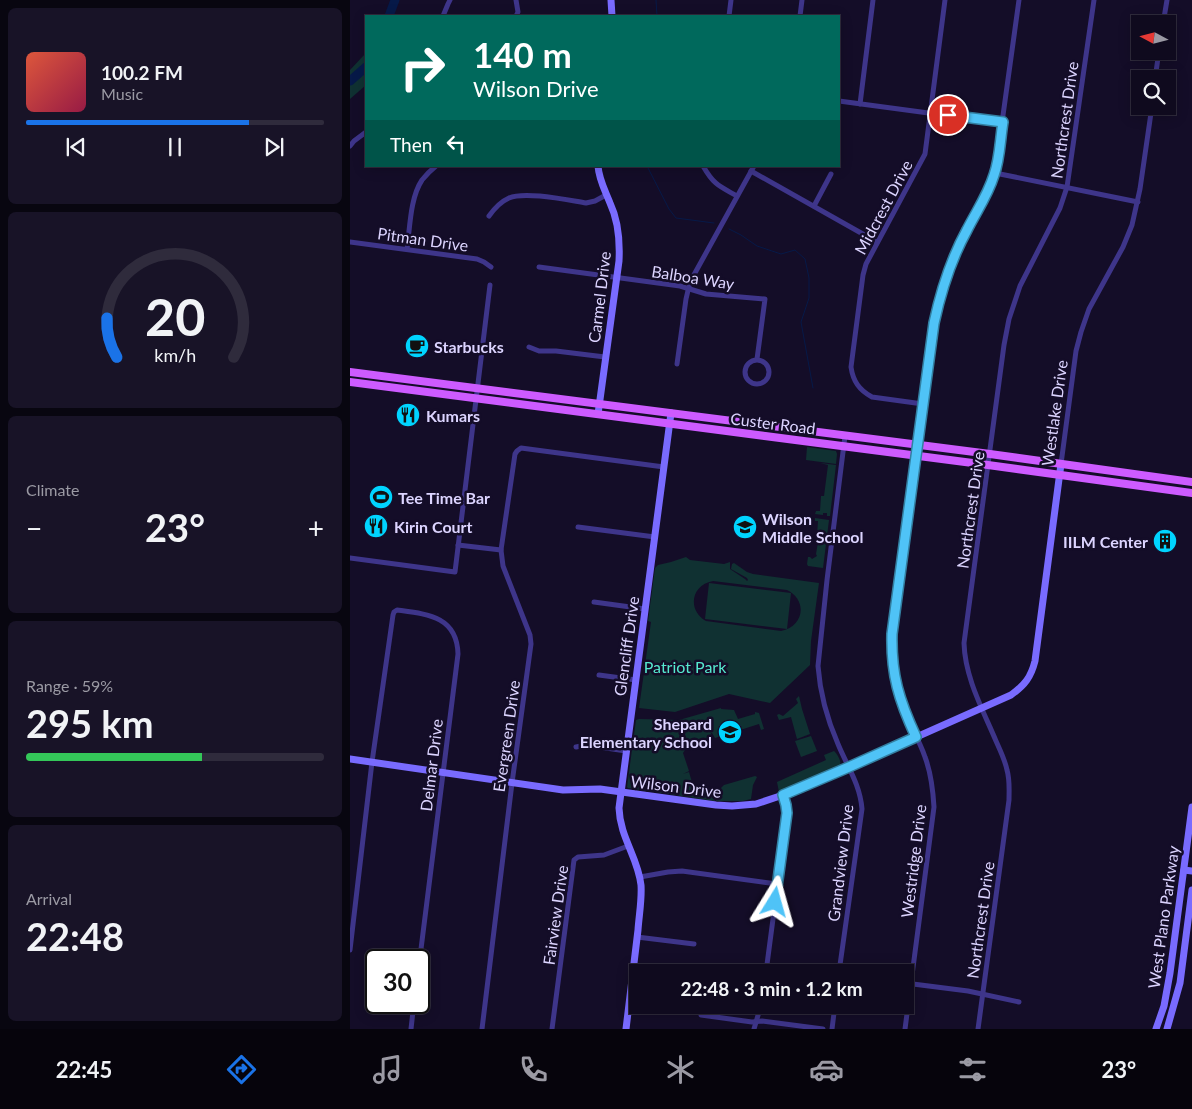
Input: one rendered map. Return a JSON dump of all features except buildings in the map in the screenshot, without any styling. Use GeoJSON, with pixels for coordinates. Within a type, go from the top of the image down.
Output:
{"type":"FeatureCollection","features":[{"type":"Feature","properties":{"kind":"main road","name":"Custer Road"},"geometry":{"type":"LineString","coordinates":[[350,372],[990,454],[1192,482]]}},
{"type":"Feature","properties":{"kind":"main road"},"geometry":{"type":"LineString","coordinates":[[398,388],[399,378]]}},
{"type":"Feature","properties":{"kind":"main road","name":"Custer Road"},"geometry":{"type":"LineString","coordinates":[[350,382],[1192,493]]}},
{"type":"Feature","properties":{"kind":"street"},"geometry":{"type":"LineString","coordinates":[[443,15],[450,0]]}},
{"type":"Feature","properties":{"kind":"street"},"geometry":{"type":"LineString","coordinates":[[516,0],[518,12],[516,15]]}},
{"type":"Feature","properties":{"kind":"street"},"geometry":{"type":"LineString","coordinates":[[611,0],[612,15]]}},
{"type":"Feature","properties":{"kind":"street"},"geometry":{"type":"LineString","coordinates":[[729,15],[731,0]]}},
{"type":"Feature","properties":{"kind":"street"},"geometry":{"type":"LineString","coordinates":[[800,15],[802,0]]}},
{"type":"Feature","properties":{"kind":"street"},"geometry":{"type":"LineString","coordinates":[[860,104],[873,0]]}},
{"type":"Feature","properties":{"kind":"street","name":"Midcrest Drive"},"geometry":{"type":"LineString","coordinates":[[923,404],[872,397],[866,394],[859,388],[852,376],[851,367],[862,274],[877,242],[925,154],[946,0]]}},
{"type":"Feature","properties":{"kind":"street","name":"Westridge Drive"},"geometry":{"type":"LineString","coordinates":[[911,964],[934,807],[932,785],[925,756],[897,690],[893,668],[892,634],[938,303],[954,257],[995,173],[1019,0]]}},
{"type":"Feature","properties":{"kind":"street","name":"Northcrest Drive"},"geometry":{"type":"LineString","coordinates":[[978,1029],[1010,785],[1008,770],[968,672],[964,643],[1009,319],[1020,286],[1057,214],[1067,187],[1094,0]]}},
{"type":"Feature","properties":{"kind":"street"},"geometry":{"type":"LineString","coordinates":[[1164,15],[1166,0]]}},
{"type":"Feature","properties":{"kind":"street"},"geometry":{"type":"LineString","coordinates":[[840,101],[1003,122]]}},
{"type":"Feature","properties":{"kind":"street","name":"Westlake Drive"},"geometry":{"type":"LineString","coordinates":[[982,708],[1011,695],[1019,689],[1033,670],[1076,351],[1090,309],[1123,247],[1132,224],[1138,202],[1151,115]]}},
{"type":"Feature","properties":{"kind":"street"},"geometry":{"type":"LineString","coordinates":[[350,146],[365,133]]}},
{"type":"Feature","properties":{"kind":"street"},"geometry":{"type":"LineString","coordinates":[[407,249],[417,190],[422,181],[435,167]]}},
{"type":"Feature","properties":{"kind":"street","name":"Carmel Drive"},"geometry":{"type":"LineString","coordinates":[[598,167],[600,180],[616,217],[619,233],[619,261],[598,414]]}},
{"type":"Feature","properties":{"kind":"street"},"geometry":{"type":"LineString","coordinates":[[704,167],[716,184],[737,196]]}},
{"type":"Feature","properties":{"kind":"street"},"geometry":{"type":"LineString","coordinates":[[677,364],[690,282],[752,169],[877,242]]}},
{"type":"Feature","properties":{"kind":"street"},"geometry":{"type":"LineString","coordinates":[[995,173],[1138,202]]}},
{"type":"Feature","properties":{"kind":"street"},"geometry":{"type":"LineString","coordinates":[[814,206],[832,174]]}},
{"type":"Feature","properties":{"kind":"street"},"geometry":{"type":"LineString","coordinates":[[489,216],[501,202],[515,196],[526,195],[586,202],[595,201],[606,195]]}},
{"type":"Feature","properties":{"kind":"street","name":"Pitman Drive"},"geometry":{"type":"LineString","coordinates":[[350,242],[477,259],[490,267]]}},
{"type":"Feature","properties":{"kind":"street","name":"Balboa Way"},"geometry":{"type":"LineString","coordinates":[[539,267],[680,286],[706,294],[765,300],[757,360]]}},
{"type":"Feature","properties":{"kind":"street"},"geometry":{"type":"LineString","coordinates":[[350,558],[455,572],[490,285]]}},
{"type":"Feature","properties":{"kind":"street"},"geometry":{"type":"LineString","coordinates":[[529,347],[539,351],[570,352],[605,357]]}},
{"type":"Feature","properties":{"kind":"street"},"geometry":{"type":"LineString","coordinates":[[752,360],[757,360],[762,360],[766,363],[769,371],[766,380],[757,384],[749,380],[745,372],[752,360]]}},
{"type":"Feature","properties":{"kind":"street","name":"Glencliff Drive"},"geometry":{"type":"LineString","coordinates":[[626,1029],[641,899],[640,877],[619,819],[620,792],[671,413]]}},
{"type":"Feature","properties":{"kind":"street","name":"Grandview Drive"},"geometry":{"type":"LineString","coordinates":[[840,964],[862,808],[861,796],[829,723],[818,679],[818,666],[845,436]]}},
{"type":"Feature","properties":{"kind":"street","name":"Evergreen Drive"},"geometry":{"type":"LineString","coordinates":[[482,1029],[531,639],[502,566],[501,550],[515,454],[521,448],[664,467]]}},
{"type":"Feature","properties":{"kind":"street"},"geometry":{"type":"LineString","coordinates":[[578,526],[655,537]]}},
{"type":"Feature","properties":{"kind":"street"},"geometry":{"type":"LineString","coordinates":[[458,545],[501,550]]}},
{"type":"Feature","properties":{"kind":"street"},"geometry":{"type":"LineString","coordinates":[[594,602],[645,609]]}},
{"type":"Feature","properties":{"kind":"street","name":"Delmar Drive"},"geometry":{"type":"LineString","coordinates":[[372,762],[393,615],[395,611],[400,610],[434,617],[449,627],[457,642],[458,654],[421,949]]}},
{"type":"Feature","properties":{"kind":"street"},"geometry":{"type":"LineString","coordinates":[[599,675],[636,680]]}},
{"type":"Feature","properties":{"kind":"street","name":"Wilson Drive"},"geometry":{"type":"LineString","coordinates":[[350,759],[563,790],[600,789],[716,805],[758,804],[849,767],[982,708]]}},
{"type":"Feature","properties":{"kind":"street"},"geometry":{"type":"LineString","coordinates":[[576,746],[586,745],[626,750]]}},
{"type":"Feature","properties":{"kind":"street"},"geometry":{"type":"LineString","coordinates":[[350,950],[372,762]]}},
{"type":"Feature","properties":{"kind":"street"},"geometry":{"type":"LineString","coordinates":[[767,964],[787,813],[783,795]]}},
{"type":"Feature","properties":{"kind":"street","name":"West Plano Parkway"},"geometry":{"type":"LineString","coordinates":[[1156,1029],[1164,1006],[1188,867],[1192,807]]}},
{"type":"Feature","properties":{"kind":"street","name":"Fairview Drive"},"geometry":{"type":"LineString","coordinates":[[552,1029],[574,860],[578,857],[604,855],[628,846]]}},
{"type":"Feature","properties":{"kind":"street"},"geometry":{"type":"LineString","coordinates":[[640,877],[682,871],[777,884]]}},
{"type":"Feature","properties":{"kind":"street","name":"West Plano Parkway"},"geometry":{"type":"LineString","coordinates":[[1168,1029],[1180,983],[1192,890]]}},
{"type":"Feature","properties":{"kind":"street"},"geometry":{"type":"LineString","coordinates":[[637,936],[694,944]]}},
{"type":"Feature","properties":{"kind":"street"},"geometry":{"type":"LineString","coordinates":[[914,984],[968,991],[1019,1002]]}},
{"type":"Feature","properties":{"kind":"street"},"geometry":{"type":"LineString","coordinates":[[411,1029],[413,1014]]}},
{"type":"Feature","properties":{"kind":"street"},"geometry":{"type":"LineString","coordinates":[[754,1029],[759,1014]]}},
{"type":"Feature","properties":{"kind":"street"},"geometry":{"type":"LineString","coordinates":[[832,1029],[834,1014]]}},
{"type":"Feature","properties":{"kind":"street","name":"Westridge Drive"},"geometry":{"type":"LineString","coordinates":[[905,1029],[906,1014]]}},
{"type":"Feature","properties":{"kind":"street"},"geometry":{"type":"LineString","coordinates":[[701,1015],[823,1029]]}},
{"type":"Feature","properties":{"kind":"green space"},"geometry":{"type":"Polygon","coordinates":[[[365,54],[365,86],[350,99],[350,70],[365,54]]]}},
{"type":"Feature","properties":{"kind":"green space"},"geometry":{"type":"Polygon","coordinates":[[[807,447],[836,451],[836,464],[806,460],[807,447]]]}},
{"type":"Feature","properties":{"kind":"green space"},"geometry":{"type":"Polygon","coordinates":[[[820,463],[836,465],[830,516],[827,516],[827,513],[823,513],[823,515],[815,514],[816,511],[820,511],[821,496],[824,496],[828,465],[820,463]]]}},
{"type":"Feature","properties":{"kind":"green space"},"geometry":{"type":"Polygon","coordinates":[[[815,518],[829,520],[823,568],[808,566],[807,564],[808,557],[812,559],[817,556],[819,536],[817,536],[818,521],[815,521],[815,518]]]}},
{"type":"Feature","properties":{"kind":"green space","name":"Patriot Park"},"geometry":{"type":"Polygon","coordinates":[[[686,557],[690,560],[724,564],[730,562],[730,569],[747,581],[747,578],[731,569],[732,564],[734,563],[753,574],[819,583],[811,641],[810,665],[770,703],[729,694],[675,712],[639,708],[651,622],[648,621],[655,568],[658,565],[686,557]],[[713,581],[700,587],[694,598],[694,605],[696,611],[706,621],[781,631],[795,624],[799,619],[800,613],[798,600],[794,594],[787,590],[713,581]]]}},
{"type":"Feature","properties":{"kind":"green space"},"geometry":{"type":"Polygon","coordinates":[[[709,583],[791,593],[787,629],[705,619],[709,583]]]}},
{"type":"Feature","properties":{"kind":"green space"},"geometry":{"type":"Polygon","coordinates":[[[799,696],[810,734],[797,739],[791,717],[779,720],[777,715],[783,716],[798,703],[796,699],[799,696]]]}},
{"type":"Feature","properties":{"kind":"green space"},"geometry":{"type":"Polygon","coordinates":[[[721,708],[734,710],[738,719],[755,714],[755,712],[759,713],[764,729],[761,730],[759,724],[715,738],[711,733],[712,738],[688,745],[683,753],[689,771],[683,774],[689,772],[696,796],[710,792],[715,801],[627,787],[636,720],[679,720],[721,708]]]}},
{"type":"Feature","properties":{"kind":"green space"},"geometry":{"type":"Polygon","coordinates":[[[811,736],[817,751],[801,757],[795,741],[811,736]]]}},
{"type":"Feature","properties":{"kind":"green space"},"geometry":{"type":"Polygon","coordinates":[[[834,751],[840,760],[840,766],[779,792],[777,782],[826,760],[824,755],[834,751]]]}},
{"type":"Feature","properties":{"kind":"green space"},"geometry":{"type":"Polygon","coordinates":[[[757,777],[753,785],[751,799],[743,801],[716,801],[715,790],[720,789],[724,785],[757,777]]]}},
{"type":"Feature","properties":{"kind":"waterway"},"geometry":{"type":"LineString","coordinates":[[389,15],[395,0]]}},
{"type":"Feature","properties":{"kind":"waterway"},"geometry":{"type":"LineString","coordinates":[[656,0],[657,15]]}},
{"type":"Feature","properties":{"kind":"waterway"},"geometry":{"type":"LineString","coordinates":[[350,81],[365,68]]}},
{"type":"Feature","properties":{"kind":"waterway"},"geometry":{"type":"LineString","coordinates":[[648,167],[669,209],[676,218],[714,223]]}},
{"type":"Feature","properties":{"kind":"waterway"},"geometry":{"type":"LineString","coordinates":[[729,229],[757,246],[781,254],[795,250],[805,259],[809,278],[809,298],[801,322],[813,388]]}},
{"type":"Feature","properties":{"kind":"place","name":"Starbucks"},"geometry":{"type":"Point","coordinates":[417,346]}},
{"type":"Feature","properties":{"kind":"place","name":"Kumars"},"geometry":{"type":"Point","coordinates":[408,415]}},
{"type":"Feature","properties":{"kind":"place","name":"Tee Time Bar"},"geometry":{"type":"Point","coordinates":[381,497]}},
{"type":"Feature","properties":{"kind":"place","name":"Kirin Court"},"geometry":{"type":"Point","coordinates":[376,526]}},
{"type":"Feature","properties":{"kind":"place","name":"Wilson Middle School"},"geometry":{"type":"Point","coordinates":[745,527]}},
{"type":"Feature","properties":{"kind":"place","name":"IILM Center"},"geometry":{"type":"Point","coordinates":[1165,541]}},
{"type":"Feature","properties":{"kind":"place","name":"Shepard Elementary School"},"geometry":{"type":"Point","coordinates":[730,732]}},
{"type":"Feature","properties":{"kind":"route"},"geometry":{"type":"LineString","coordinates":[[775,902],[787,813],[783,795],[916,737],[897,690],[894,675],[892,634],[934,323],[938,303],[954,257],[995,173],[1003,122],[948,115]]}}]}
